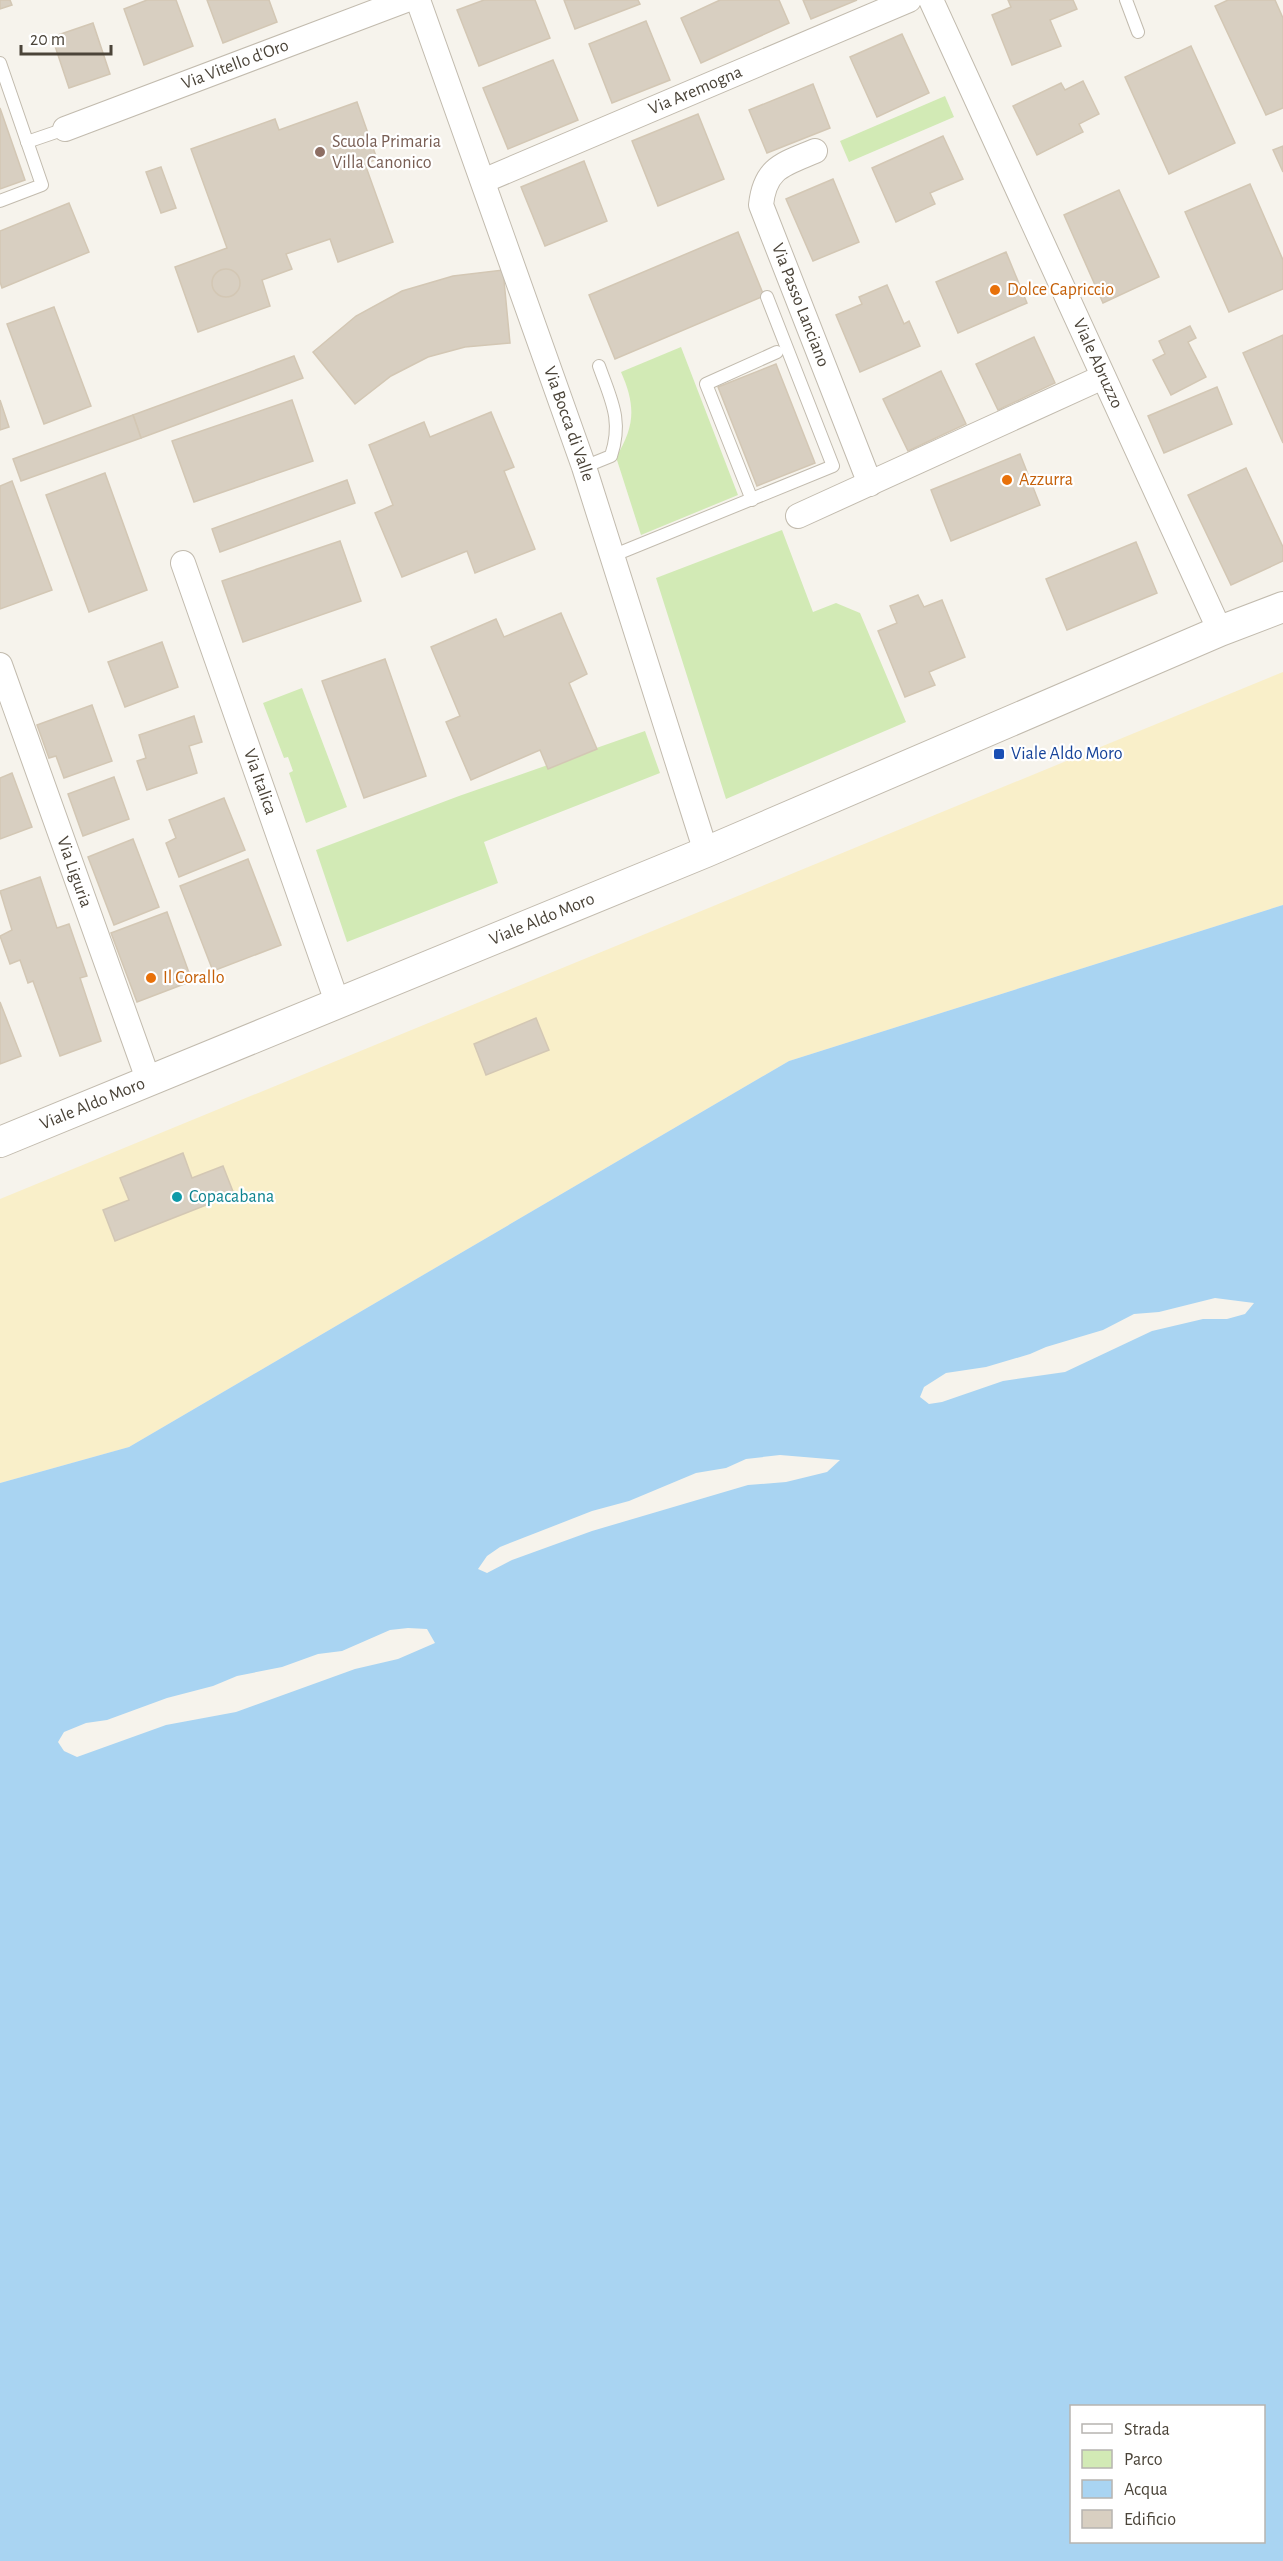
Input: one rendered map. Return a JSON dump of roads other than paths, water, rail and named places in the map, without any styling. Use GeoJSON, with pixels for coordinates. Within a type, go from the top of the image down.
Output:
{"type":"FeatureCollection","features":[{"type":"Feature","properties":{"kind":"street","name":"Via Vitello d'Oro"},"geometry":{"type":"LineString","coordinates":[[64,129],[406,0]]}},
{"type":"Feature","properties":{"kind":"street","name":"Via Bocca di Valle"},"geometry":{"type":"LineString","coordinates":[[418,0],[584,467],[706,852]]}},
{"type":"Feature","properties":{"kind":"street","name":"Via Aremogna"},"geometry":{"type":"LineString","coordinates":[[483,181],[909,0]]}},
{"type":"Feature","properties":{"kind":"street","name":"Viale Abruzzo"},"geometry":{"type":"LineString","coordinates":[[931,0],[1220,631]]}},
{"type":"Feature","properties":{"kind":"street","name":"Via Passo Lanciano"},"geometry":{"type":"LineString","coordinates":[[815,151],[774,170],[764,184],[761,205],[870,484]]}},
{"type":"Feature","properties":{"kind":"street"},"geometry":{"type":"LineString","coordinates":[[798,516],[1103,377]]}},
{"type":"Feature","properties":{"kind":"street","name":"Via Italica"},"geometry":{"type":"LineString","coordinates":[[183,562],[337,1002]]}},
{"type":"Feature","properties":{"kind":"street","name":"Viale Aldo Moro"},"geometry":{"type":"LineString","coordinates":[[0,1142],[147,1079],[706,852],[1220,631],[1283,607]]}},
{"type":"Feature","properties":{"kind":"street","name":"Via Liguria"},"geometry":{"type":"LineString","coordinates":[[0,665],[147,1079]]}},
{"type":"Feature","properties":{"kind":"lane"},"geometry":{"type":"LineString","coordinates":[[1126,0],[1138,32]]}},
{"type":"Feature","properties":{"kind":"lane"},"geometry":{"type":"LineString","coordinates":[[0,63],[42,185],[0,201]]}},
{"type":"Feature","properties":{"kind":"lane"},"geometry":{"type":"LineString","coordinates":[[27,142],[64,129]]}},
{"type":"Feature","properties":{"kind":"lane"},"geometry":{"type":"LineString","coordinates":[[612,556],[833,466],[767,297]]}},
{"type":"Feature","properties":{"kind":"lane"},"geometry":{"type":"LineString","coordinates":[[752,500],[706,384],[777,352]]}},
{"type":"Feature","properties":{"kind":"lane"},"geometry":{"type":"LineString","coordinates":[[584,467],[610,456],[618,431],[612,401],[599,366]]}},
{"type":"Feature","properties":{"kind":"water"},"geometry":{"type":"Polygon","coordinates":[[[1283,905],[1283,2561],[0,2561],[0,1483],[129,1447],[789,1061],[1283,905]]]}},
{"type":"Feature","properties":{"kind":"place","name":"Scuola Primaria Villa Canonico"},"geometry":{"type":"Point","coordinates":[320,152]}},
{"type":"Feature","properties":{"kind":"place","name":"Dolce Capriccio"},"geometry":{"type":"Point","coordinates":[995,290]}},
{"type":"Feature","properties":{"kind":"place","name":"Azzurra"},"geometry":{"type":"Point","coordinates":[1007,480]}},
{"type":"Feature","properties":{"kind":"place","name":"Viale Aldo Moro"},"geometry":{"type":"Point","coordinates":[999,754]}},
{"type":"Feature","properties":{"kind":"place","name":"Il Corallo"},"geometry":{"type":"Point","coordinates":[151,978]}},
{"type":"Feature","properties":{"kind":"place","name":"Copacabana"},"geometry":{"type":"Point","coordinates":[177,1197]}}]}
